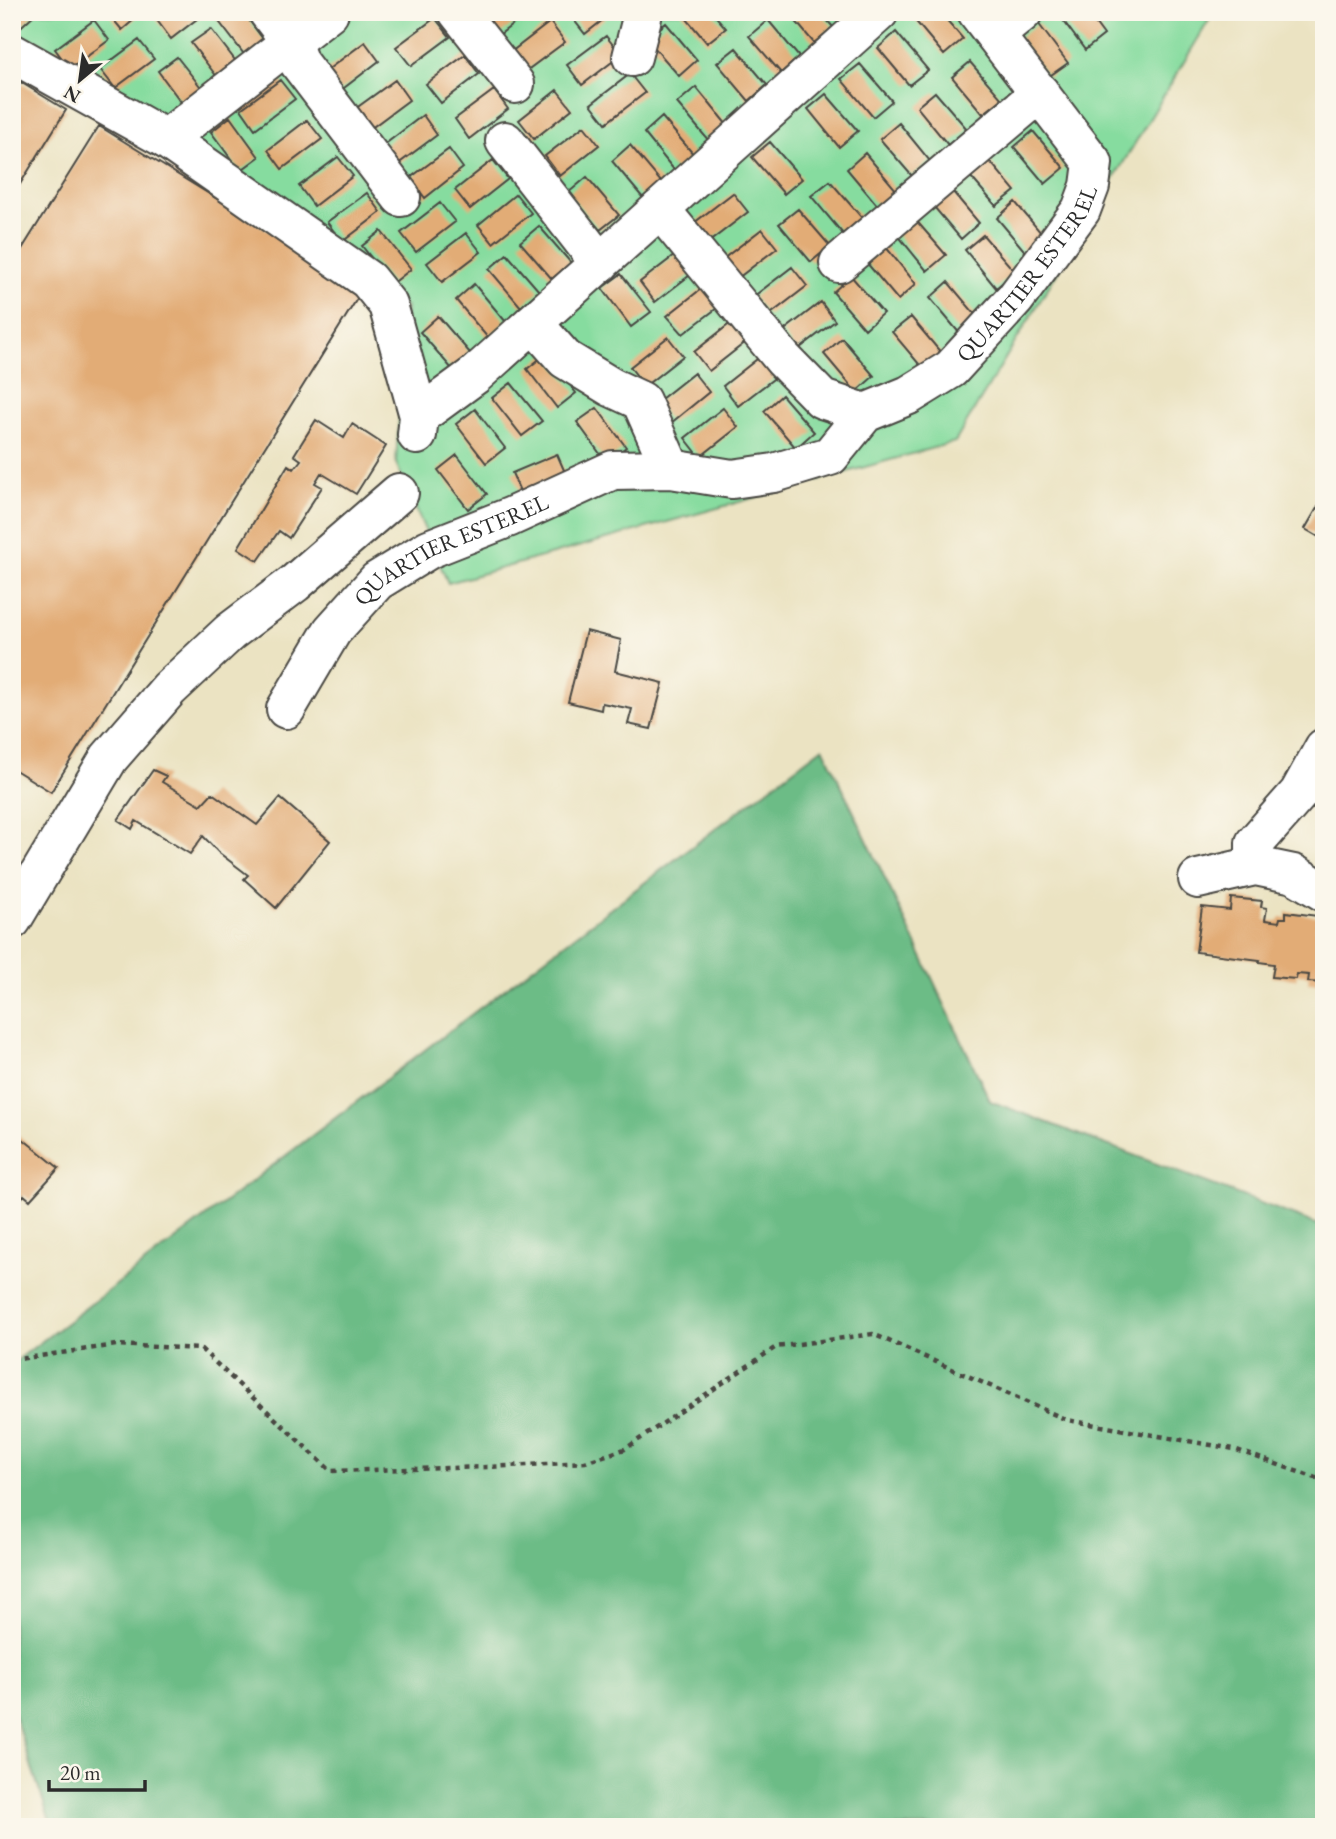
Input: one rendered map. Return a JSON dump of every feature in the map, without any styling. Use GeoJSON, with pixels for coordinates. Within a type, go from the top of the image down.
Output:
{"type":"FeatureCollection","features":[{"type":"Feature","properties":{"kind":"street"},"geometry":{"type":"LineString","coordinates":[[268,12],[291,42],[299,63],[401,197]]}},
{"type":"Feature","properties":{"kind":"street"},"geometry":{"type":"LineString","coordinates":[[166,139],[329,12]]}},
{"type":"Feature","properties":{"kind":"street"},"geometry":{"type":"LineString","coordinates":[[458,12],[515,84]]}},
{"type":"Feature","properties":{"kind":"street"},"geometry":{"type":"LineString","coordinates":[[632,57],[642,18],[639,12]]}},
{"type":"Feature","properties":{"kind":"street"},"geometry":{"type":"LineString","coordinates":[[16,55],[166,139],[368,280],[388,305],[418,425],[879,12]]}},
{"type":"Feature","properties":{"kind":"street","name":"QUARTIER ESTEREL"},"geometry":{"type":"LineString","coordinates":[[286,709],[332,631],[377,581],[429,549],[510,517],[613,470],[671,469],[732,479],[774,473],[830,456],[865,413],[909,395],[951,369],[1015,299],[1081,210],[1090,186],[1093,163],[1040,93],[998,20]]}},
{"type":"Feature","properties":{"kind":"street"},"geometry":{"type":"LineString","coordinates":[[839,263],[1040,93]]}},
{"type":"Feature","properties":{"kind":"street"},"geometry":{"type":"LineString","coordinates":[[505,141],[600,263]]}},
{"type":"Feature","properties":{"kind":"street"},"geometry":{"type":"LineString","coordinates":[[660,209],[783,359],[822,398],[865,413]]}},
{"type":"Feature","properties":{"kind":"street"},"geometry":{"type":"LineString","coordinates":[[533,323],[565,359],[611,387],[641,401],[671,469]]}},
{"type":"Feature","properties":{"kind":"street"},"geometry":{"type":"LineString","coordinates":[[12,920],[109,758],[169,689],[230,632],[295,583],[399,493]]}},
{"type":"Feature","properties":{"kind":"street"},"geometry":{"type":"LineString","coordinates":[[1255,866],[1255,843],[1299,793],[1324,748]]}},
{"type":"Feature","properties":{"kind":"street"},"geometry":{"type":"LineString","coordinates":[[1198,879],[1255,866],[1294,874],[1324,892]]}},
{"type":"Feature","properties":{"kind":"path"},"geometry":{"type":"LineString","coordinates":[[12,1360],[116,1345],[201,1349],[331,1471],[489,1467],[584,1462],[625,1449],[776,1347],[873,1334],[1067,1420],[1234,1449],[1324,1481]]}},
{"type":"Feature","properties":{"kind":"green space"},"geometry":{"type":"Polygon","coordinates":[[[12,12],[1214,12],[955,442],[448,583],[396,463],[406,307],[12,39],[12,12]]]}},
{"type":"Feature","properties":{"kind":"green space"},"geometry":{"type":"Polygon","coordinates":[[[823,747],[990,1101],[1324,1227],[1324,1827],[52,1827],[12,1709],[12,1364],[823,747]]]}},
{"type":"Feature","properties":{"kind":"building"},"geometry":{"type":"Polygon","coordinates":[[[12,12],[37,12],[12,35],[12,12]]]}},
{"type":"Feature","properties":{"kind":"building"},"geometry":{"type":"Polygon","coordinates":[[[107,12],[143,12],[122,30],[107,12]]]}},
{"type":"Feature","properties":{"kind":"building"},"geometry":{"type":"Polygon","coordinates":[[[165,12],[206,12],[171,39],[156,19],[165,12]]]}},
{"type":"Feature","properties":{"kind":"building"},"geometry":{"type":"Polygon","coordinates":[[[226,12],[243,12],[266,43],[247,58],[217,19],[226,12]]]}},
{"type":"Feature","properties":{"kind":"building"},"geometry":{"type":"Polygon","coordinates":[[[489,12],[529,12],[495,38],[480,19],[489,12]]]}},
{"type":"Feature","properties":{"kind":"building"},"geometry":{"type":"Polygon","coordinates":[[[573,12],[613,12],[585,34],[570,15],[573,12]]]}},
{"type":"Feature","properties":{"kind":"building"},"geometry":{"type":"Polygon","coordinates":[[[681,12],[712,12],[726,28],[707,43],[681,12]]]}},
{"type":"Feature","properties":{"kind":"building"},"geometry":{"type":"Polygon","coordinates":[[[788,12],[820,12],[833,27],[814,43],[788,12]]]}},
{"type":"Feature","properties":{"kind":"building"},"geometry":{"type":"Polygon","coordinates":[[[919,12],[940,12],[963,39],[944,55],[913,18],[919,12]]]}},
{"type":"Feature","properties":{"kind":"building"},"geometry":{"type":"Polygon","coordinates":[[[1057,12],[1087,12],[1104,35],[1085,50],[1057,12]]]}},
{"type":"Feature","properties":{"kind":"building"},"geometry":{"type":"Polygon","coordinates":[[[435,18],[450,37],[411,66],[396,47],[435,18]]]}},
{"type":"Feature","properties":{"kind":"building"},"geometry":{"type":"Polygon","coordinates":[[[94,20],[109,40],[70,69],[55,49],[94,20]]]}},
{"type":"Feature","properties":{"kind":"building"},"geometry":{"type":"Polygon","coordinates":[[[768,20],[799,57],[781,73],[749,36],[768,20]]]}},
{"type":"Feature","properties":{"kind":"building"},"geometry":{"type":"Polygon","coordinates":[[[550,22],[565,42],[526,71],[511,52],[550,22]]]}},
{"type":"Feature","properties":{"kind":"building"},"geometry":{"type":"Polygon","coordinates":[[[666,23],[697,60],[679,76],[647,39],[666,23]]]}},
{"type":"Feature","properties":{"kind":"building"},"geometry":{"type":"Polygon","coordinates":[[[1038,23],[1068,63],[1048,77],[1019,38],[1038,23]]]}},
{"type":"Feature","properties":{"kind":"building"},"geometry":{"type":"Polygon","coordinates":[[[211,29],[241,68],[221,82],[191,43],[211,29]]]}},
{"type":"Feature","properties":{"kind":"building"},"geometry":{"type":"Polygon","coordinates":[[[896,32],[928,70],[909,85],[878,48],[896,32]]]}},
{"type":"Feature","properties":{"kind":"building"},"geometry":{"type":"Polygon","coordinates":[[[606,36],[621,55],[582,85],[567,65],[606,36]]]}},
{"type":"Feature","properties":{"kind":"building"},"geometry":{"type":"Polygon","coordinates":[[[139,40],[154,59],[115,88],[100,69],[139,40]]]}},
{"type":"Feature","properties":{"kind":"building"},"geometry":{"type":"Polygon","coordinates":[[[365,42],[379,61],[340,91],[326,71],[365,42]]]}},
{"type":"Feature","properties":{"kind":"building"},"geometry":{"type":"Polygon","coordinates":[[[736,48],[767,85],[749,101],[717,63],[736,48]]]}},
{"type":"Feature","properties":{"kind":"building"},"geometry":{"type":"Polygon","coordinates":[[[465,55],[479,74],[441,103],[426,84],[465,55]]]}},
{"type":"Feature","properties":{"kind":"building"},"geometry":{"type":"Polygon","coordinates":[[[177,57],[207,95],[187,110],[158,71],[177,57]]]}},
{"type":"Feature","properties":{"kind":"building"},"geometry":{"type":"Polygon","coordinates":[[[970,62],[1002,99],[983,114],[952,77],[970,62]]]}},
{"type":"Feature","properties":{"kind":"building"},"geometry":{"type":"Polygon","coordinates":[[[860,64],[892,101],[873,117],[841,79],[860,64]]]}},
{"type":"Feature","properties":{"kind":"building"},"geometry":{"type":"Polygon","coordinates":[[[630,74],[645,93],[606,123],[591,104],[630,74]]]}},
{"type":"Feature","properties":{"kind":"building"},"geometry":{"type":"Polygon","coordinates":[[[12,77],[66,110],[12,197],[12,77]]]}},
{"type":"Feature","properties":{"kind":"building"},"geometry":{"type":"Polygon","coordinates":[[[280,80],[295,99],[255,129],[241,109],[280,80]]]}},
{"type":"Feature","properties":{"kind":"building"},"geometry":{"type":"Polygon","coordinates":[[[395,80],[409,100],[370,129],[355,109],[395,80]]]}},
{"type":"Feature","properties":{"kind":"building"},"geometry":{"type":"Polygon","coordinates":[[[696,87],[727,125],[709,141],[677,103],[696,87]]]}},
{"type":"Feature","properties":{"kind":"building"},"geometry":{"type":"Polygon","coordinates":[[[494,90],[508,109],[469,139],[455,119],[494,90]]]}},
{"type":"Feature","properties":{"kind":"building"},"geometry":{"type":"Polygon","coordinates":[[[557,90],[572,109],[534,139],[519,120],[557,90]]]}},
{"type":"Feature","properties":{"kind":"building"},"geometry":{"type":"Polygon","coordinates":[[[935,92],[967,129],[948,145],[917,107],[935,92]]]}},
{"type":"Feature","properties":{"kind":"building"},"geometry":{"type":"Polygon","coordinates":[[[826,94],[858,131],[839,147],[808,109],[826,94]]]}},
{"type":"Feature","properties":{"kind":"building"},"geometry":{"type":"Polygon","coordinates":[[[423,115],[437,135],[398,164],[384,145],[423,115]]]}},
{"type":"Feature","properties":{"kind":"building"},"geometry":{"type":"Polygon","coordinates":[[[230,117],[259,157],[240,171],[211,132],[230,117]]]}},
{"type":"Feature","properties":{"kind":"building"},"geometry":{"type":"Polygon","coordinates":[[[662,117],[694,155],[675,171],[644,133],[662,117]]]}},
{"type":"Feature","properties":{"kind":"building"},"geometry":{"type":"Polygon","coordinates":[[[307,120],[322,139],[282,169],[268,150],[307,120]]]}},
{"type":"Feature","properties":{"kind":"building"},"geometry":{"type":"Polygon","coordinates":[[[899,123],[930,161],[912,176],[880,139],[899,123]]]}},
{"type":"Feature","properties":{"kind":"building"},"geometry":{"type":"Polygon","coordinates":[[[99,126],[363,289],[51,792],[12,768],[12,265],[99,126]]]}},
{"type":"Feature","properties":{"kind":"building"},"geometry":{"type":"Polygon","coordinates":[[[584,126],[599,145],[560,176],[545,156],[584,126]]]}},
{"type":"Feature","properties":{"kind":"building"},"geometry":{"type":"Polygon","coordinates":[[[1033,131],[1064,168],[1045,184],[1014,147],[1033,131]]]}},
{"type":"Feature","properties":{"kind":"building"},"geometry":{"type":"Polygon","coordinates":[[[770,142],[802,179],[784,194],[752,157],[770,142]]]}},
{"type":"Feature","properties":{"kind":"building"},"geometry":{"type":"Polygon","coordinates":[[[630,145],[662,183],[643,198],[612,161],[630,145]]]}},
{"type":"Feature","properties":{"kind":"building"},"geometry":{"type":"Polygon","coordinates":[[[449,149],[463,168],[425,198],[410,178],[449,149]]]}},
{"type":"Feature","properties":{"kind":"building"},"geometry":{"type":"Polygon","coordinates":[[[865,153],[897,191],[878,206],[847,169],[865,153]]]}},
{"type":"Feature","properties":{"kind":"building"},"geometry":{"type":"Polygon","coordinates":[[[983,153],[1015,191],[996,206],[964,169],[983,153]]]}},
{"type":"Feature","properties":{"kind":"building"},"geometry":{"type":"Polygon","coordinates":[[[338,157],[353,176],[314,206],[299,186],[338,157]]]}},
{"type":"Feature","properties":{"kind":"building"},"geometry":{"type":"Polygon","coordinates":[[[493,160],[508,179],[470,209],[455,190],[493,160]]]}},
{"type":"Feature","properties":{"kind":"building"},"geometry":{"type":"Polygon","coordinates":[[[587,177],[619,215],[600,230],[568,193],[587,177]]]}},
{"type":"Feature","properties":{"kind":"building"},"geometry":{"type":"Polygon","coordinates":[[[830,181],[862,218],[843,234],[811,196],[830,181]]]}},
{"type":"Feature","properties":{"kind":"building"},"geometry":{"type":"Polygon","coordinates":[[[948,186],[979,223],[961,239],[929,201],[948,186]]]}},
{"type":"Feature","properties":{"kind":"building"},"geometry":{"type":"Polygon","coordinates":[[[367,193],[381,212],[342,242],[327,222],[367,193]]]}},
{"type":"Feature","properties":{"kind":"building"},"geometry":{"type":"Polygon","coordinates":[[[733,193],[748,212],[709,242],[694,223],[733,193]]]}},
{"type":"Feature","properties":{"kind":"building"},"geometry":{"type":"Polygon","coordinates":[[[516,194],[531,213],[493,243],[478,225],[516,194]]]}},
{"type":"Feature","properties":{"kind":"building"},"geometry":{"type":"Polygon","coordinates":[[[1015,202],[1047,240],[1028,255],[997,218],[1015,202]]]}},
{"type":"Feature","properties":{"kind":"building"},"geometry":{"type":"Polygon","coordinates":[[[440,203],[455,222],[416,252],[401,233],[440,203]]]}},
{"type":"Feature","properties":{"kind":"building"},"geometry":{"type":"Polygon","coordinates":[[[798,209],[830,246],[811,262],[779,224],[798,209]]]}},
{"type":"Feature","properties":{"kind":"building"},"geometry":{"type":"Polygon","coordinates":[[[914,218],[946,255],[927,271],[896,233],[914,218]]]}},
{"type":"Feature","properties":{"kind":"building"},"geometry":{"type":"Polygon","coordinates":[[[539,226],[571,263],[552,279],[520,242],[539,226]]]}},
{"type":"Feature","properties":{"kind":"building"},"geometry":{"type":"Polygon","coordinates":[[[762,229],[777,248],[738,278],[723,259],[762,229]]]}},
{"type":"Feature","properties":{"kind":"building"},"geometry":{"type":"Polygon","coordinates":[[[381,231],[411,269],[392,284],[362,246],[381,231]]]}},
{"type":"Feature","properties":{"kind":"building"},"geometry":{"type":"Polygon","coordinates":[[[466,233],[481,252],[442,282],[427,263],[466,233]]]}},
{"type":"Feature","properties":{"kind":"building"},"geometry":{"type":"Polygon","coordinates":[[[983,235],[1015,272],[996,288],[965,250],[983,235]]]}},
{"type":"Feature","properties":{"kind":"building"},"geometry":{"type":"Polygon","coordinates":[[[885,246],[916,284],[898,300],[866,262],[885,246]]]}},
{"type":"Feature","properties":{"kind":"building"},"geometry":{"type":"Polygon","coordinates":[[[679,252],[694,272],[655,302],[640,282],[679,252]]]}},
{"type":"Feature","properties":{"kind":"building"},"geometry":{"type":"Polygon","coordinates":[[[507,254],[539,291],[521,307],[489,269],[507,254]]]}},
{"type":"Feature","properties":{"kind":"building"},"geometry":{"type":"Polygon","coordinates":[[[792,267],[807,286],[768,316],[753,297],[792,267]]]}},
{"type":"Feature","properties":{"kind":"building"},"geometry":{"type":"Polygon","coordinates":[[[621,274],[651,312],[631,327],[602,288],[621,274]]]}},
{"type":"Feature","properties":{"kind":"building"},"geometry":{"type":"Polygon","coordinates":[[[851,276],[883,313],[865,329],[833,292],[851,276]]]}},
{"type":"Feature","properties":{"kind":"building"},"geometry":{"type":"Polygon","coordinates":[[[948,282],[980,320],[961,335],[930,298],[948,282]]]}},
{"type":"Feature","properties":{"kind":"building"},"geometry":{"type":"Polygon","coordinates":[[[474,284],[506,322],[488,338],[456,300],[474,284]]]}},
{"type":"Feature","properties":{"kind":"building"},"geometry":{"type":"Polygon","coordinates":[[[706,285],[721,305],[683,334],[667,316],[706,285]]]}},
{"type":"Feature","properties":{"kind":"building"},"geometry":{"type":"Polygon","coordinates":[[[821,302],[835,321],[796,351],[782,332],[821,302]]]}},
{"type":"Feature","properties":{"kind":"building"},"geometry":{"type":"Polygon","coordinates":[[[438,316],[470,353],[452,369],[420,332],[438,316]]]}},
{"type":"Feature","properties":{"kind":"building"},"geometry":{"type":"Polygon","coordinates":[[[911,317],[942,354],[924,370],[892,332],[911,317]]]}},
{"type":"Feature","properties":{"kind":"building"},"geometry":{"type":"Polygon","coordinates":[[[732,322],[747,341],[709,371],[694,352],[732,322]]]}},
{"type":"Feature","properties":{"kind":"building"},"geometry":{"type":"Polygon","coordinates":[[[668,337],[683,356],[645,386],[630,367],[668,337]]]}},
{"type":"Feature","properties":{"kind":"building"},"geometry":{"type":"Polygon","coordinates":[[[842,338],[874,376],[856,392],[824,354],[842,338]]]}},
{"type":"Feature","properties":{"kind":"building"},"geometry":{"type":"Polygon","coordinates":[[[546,354],[576,393],[557,408],[527,369],[546,354]]]}},
{"type":"Feature","properties":{"kind":"building"},"geometry":{"type":"Polygon","coordinates":[[[761,356],[777,376],[738,406],[723,386],[761,356]]]}},
{"type":"Feature","properties":{"kind":"building"},"geometry":{"type":"Polygon","coordinates":[[[694,373],[709,392],[671,423],[656,403],[694,373]]]}},
{"type":"Feature","properties":{"kind":"building"},"geometry":{"type":"Polygon","coordinates":[[[511,383],[542,421],[522,436],[492,398],[511,383]]]}},
{"type":"Feature","properties":{"kind":"building"},"geometry":{"type":"Polygon","coordinates":[[[782,395],[814,432],[796,448],[764,411],[782,395]]]}},
{"type":"Feature","properties":{"kind":"building"},"geometry":{"type":"Polygon","coordinates":[[[597,408],[626,447],[606,462],[577,422],[597,408]]]}},
{"type":"Feature","properties":{"kind":"building"},"geometry":{"type":"Polygon","coordinates":[[[723,408],[738,427],[700,457],[685,438],[723,408]]]}},
{"type":"Feature","properties":{"kind":"building"},"geometry":{"type":"Polygon","coordinates":[[[475,409],[505,448],[486,463],[456,424],[475,409]]]}},
{"type":"Feature","properties":{"kind":"building"},"geometry":{"type":"Polygon","coordinates":[[[316,420],[344,438],[352,424],[386,446],[356,494],[321,473],[315,483],[322,487],[289,538],[279,531],[258,561],[238,548],[288,465],[294,469],[301,460],[294,455],[316,420]]]}},
{"type":"Feature","properties":{"kind":"building"},"geometry":{"type":"Polygon","coordinates":[[[557,454],[567,477],[522,496],[512,473],[557,454]]]}},
{"type":"Feature","properties":{"kind":"building"},"geometry":{"type":"Polygon","coordinates":[[[457,455],[487,494],[468,509],[438,470],[457,455]]]}},
{"type":"Feature","properties":{"kind":"building"},"geometry":{"type":"Polygon","coordinates":[[[1324,496],[1324,540],[1305,529],[1324,496]]]}},
{"type":"Feature","properties":{"kind":"building"},"geometry":{"type":"Polygon","coordinates":[[[586,631],[621,640],[615,671],[663,683],[651,729],[628,724],[632,709],[602,703],[601,710],[568,702],[586,631]]]}},
{"type":"Feature","properties":{"kind":"building"},"geometry":{"type":"Polygon","coordinates":[[[153,770],[166,776],[162,782],[201,805],[212,793],[257,825],[280,798],[330,841],[276,908],[244,879],[248,875],[218,852],[203,836],[190,854],[136,821],[132,829],[118,820],[153,770]]]}},
{"type":"Feature","properties":{"kind":"building"},"geometry":{"type":"Polygon","coordinates":[[[1231,898],[1262,901],[1261,907],[1267,908],[1265,920],[1279,922],[1280,918],[1286,918],[1286,912],[1318,916],[1316,929],[1324,930],[1324,983],[1308,982],[1309,975],[1297,974],[1296,979],[1272,977],[1274,964],[1259,962],[1260,960],[1196,952],[1202,907],[1230,910],[1231,898]]]}},
{"type":"Feature","properties":{"kind":"building"},"geometry":{"type":"Polygon","coordinates":[[[18,1135],[59,1168],[30,1200],[24,1195],[17,1203],[12,1199],[12,1141],[18,1135]]]}}]}
